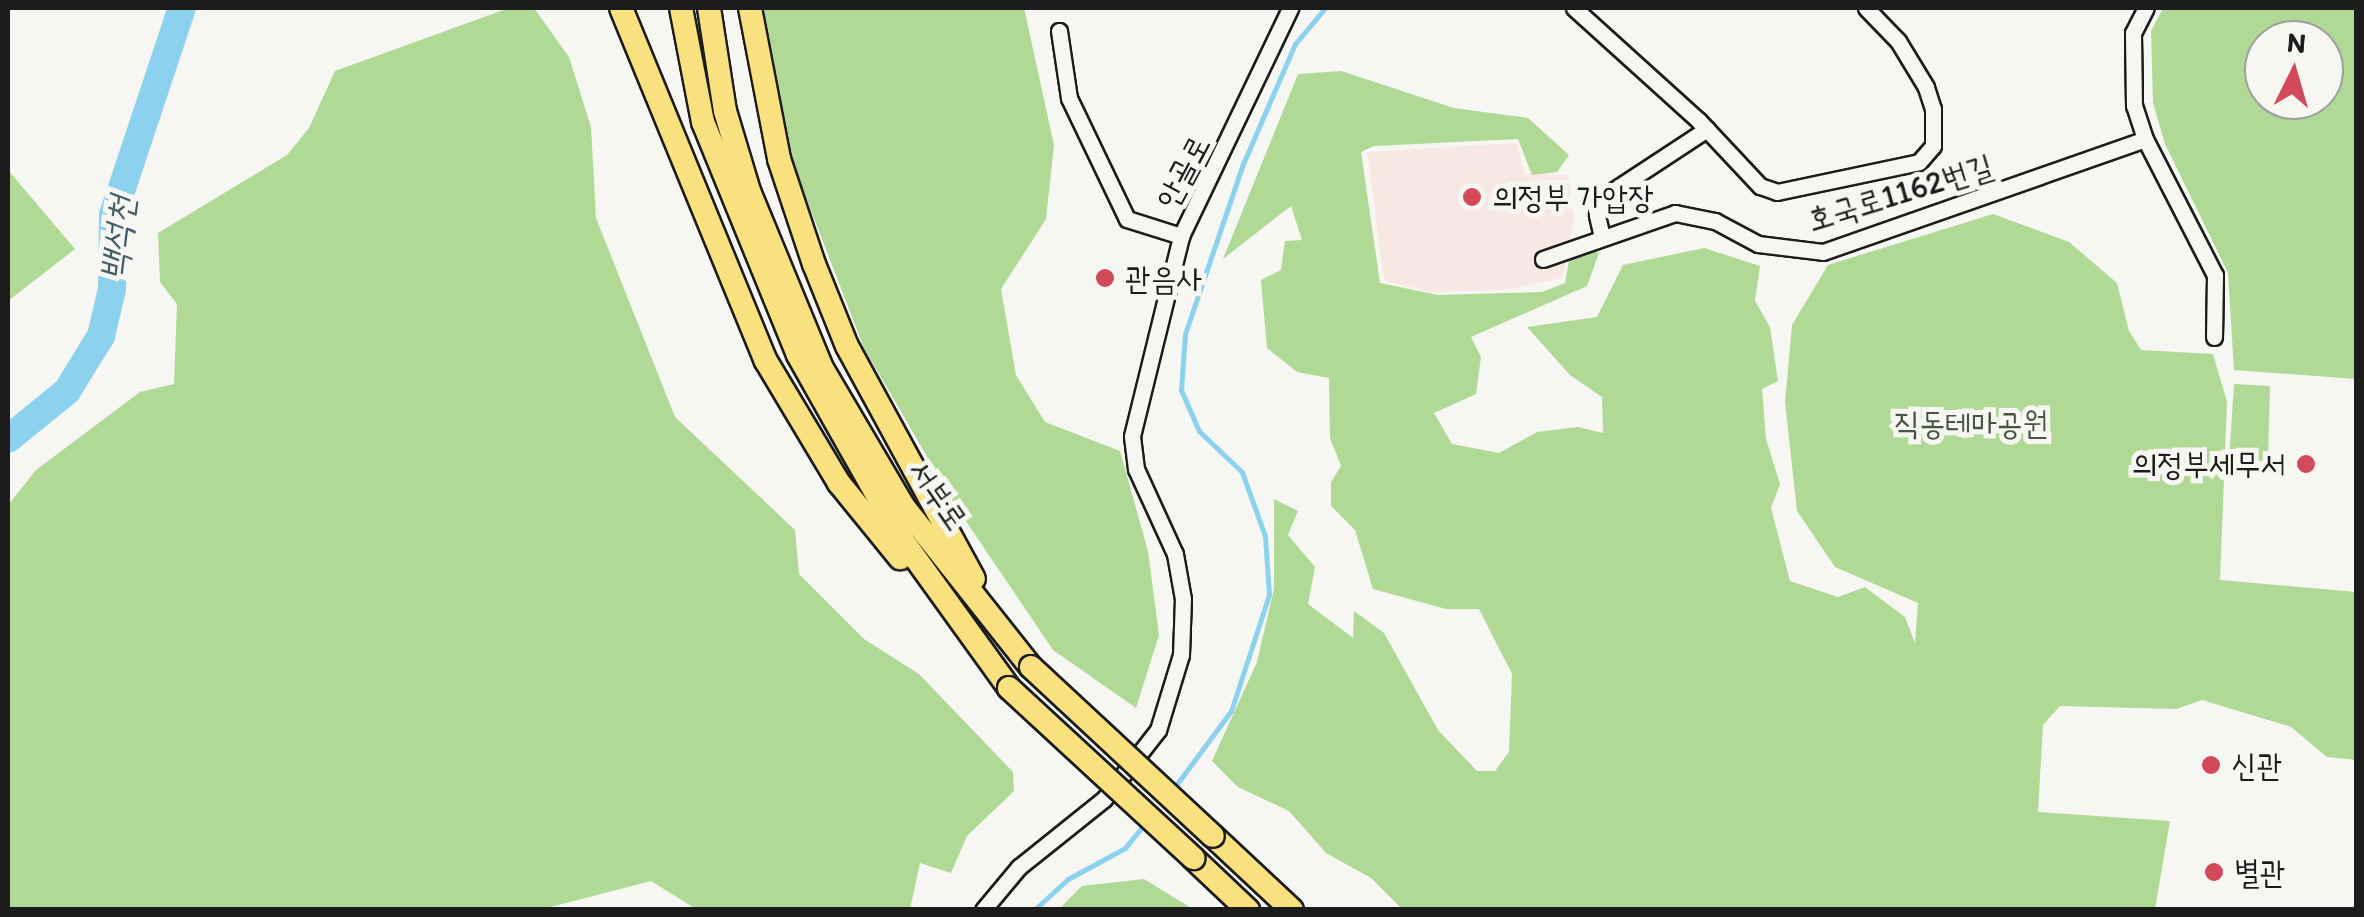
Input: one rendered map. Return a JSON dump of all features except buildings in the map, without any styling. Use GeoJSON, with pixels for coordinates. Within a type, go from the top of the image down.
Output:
{"type":"FeatureCollection","features":[{"type":"Feature","properties":{"kind":"highway"},"geometry":{"type":"LineString","coordinates":[[621,8],[733,288],[798,422],[886,543],[953,615]]}},
{"type":"Feature","properties":{"kind":"highway","name":"서부로"},"geometry":{"type":"LineString","coordinates":[[681,8],[703,122],[774,302],[856,468],[953,615],[1010,688],[1248,910]]}},
{"type":"Feature","properties":{"kind":"highway","name":"서부로"},"geometry":{"type":"LineString","coordinates":[[709,8],[725,111],[749,191],[822,368],[904,508],[1032,667],[1292,910]]}},
{"type":"Feature","properties":{"kind":"highway"},"geometry":{"type":"LineString","coordinates":[[750,8],[778,158],[827,297],[889,426],[1000,626]]}},
{"type":"Feature","properties":{"kind":"street","name":"안골로"},"geometry":{"type":"LineString","coordinates":[[1059,30],[1068,98],[1127,219],[1181,236],[1290,8]]}},
{"type":"Feature","properties":{"kind":"street"},"geometry":{"type":"LineString","coordinates":[[1574,8],[1707,129],[1760,186],[1777,192],[1920,162],[1933,146],[1934,108],[1926,88],[1898,41],[1866,8]]}},
{"type":"Feature","properties":{"kind":"street"},"geometry":{"type":"LineString","coordinates":[[2146,8],[2132,33],[2134,106],[2146,140],[2214,275],[2214,337]]}},
{"type":"Feature","properties":{"kind":"street"},"geometry":{"type":"LineString","coordinates":[[1602,238],[1596,215],[1606,196],[1707,129]]}},
{"type":"Feature","properties":{"kind":"street","name":"호국로1162번길"},"geometry":{"type":"LineString","coordinates":[[1543,260],[1578,252],[1602,238],[1675,213],[1715,221],[1758,244],[1822,252],[2146,140]]}},
{"type":"Feature","properties":{"kind":"street"},"geometry":{"type":"LineString","coordinates":[[983,910],[1018,867],[1104,800],[1149,748],[1181,655],[1182,583],[1136,469],[1132,436],[1181,236]]}},
{"type":"Feature","properties":{"kind":"shaded area","name":"의정부 가압장"},"geometry":{"type":"Polygon","coordinates":[[[1517,143],[1524,174],[1568,175],[1574,219],[1563,278],[1505,290],[1429,292],[1384,280],[1367,152],[1517,143]]]}},
{"type":"Feature","properties":{"kind":"green space"},"geometry":{"type":"Polygon","coordinates":[[[509,8],[534,8],[569,57],[591,127],[596,218],[675,417],[795,530],[799,574],[864,639],[919,674],[1013,772],[1014,791],[967,836],[951,873],[920,863],[910,909],[696,909],[651,881],[539,910],[8,909],[8,505],[36,470],[140,392],[174,384],[177,304],[160,282],[158,233],[287,155],[309,128],[335,71],[509,8]]]}},
{"type":"Feature","properties":{"kind":"green space"},"geometry":{"type":"Polygon","coordinates":[[[757,8],[1024,8],[1054,145],[1046,219],[1001,289],[1016,375],[1045,422],[1120,451],[1148,551],[1159,635],[1136,708],[1053,650],[957,508],[864,348],[761,81],[757,8]]]}},
{"type":"Feature","properties":{"kind":"green space"},"geometry":{"type":"Polygon","coordinates":[[[2163,8],[2356,8],[2356,379],[2234,370],[2228,273],[2165,144],[2153,103],[2151,31],[2163,8]]]}},
{"type":"Feature","properties":{"kind":"green space","name":"직동테마공원"},"geometry":{"type":"Polygon","coordinates":[[[1341,71],[1454,108],[1528,118],[1569,155],[1557,172],[1532,175],[1518,139],[1374,146],[1361,152],[1380,283],[1438,295],[1542,292],[1565,283],[1573,238],[1599,253],[1587,286],[1471,337],[1481,357],[1476,394],[1434,413],[1452,444],[1499,453],[1537,432],[1578,427],[1603,433],[1602,397],[1570,375],[1527,327],[1597,317],[1623,265],[1704,248],[1760,266],[1755,301],[1770,327],[1778,381],[1762,389],[1766,439],[1780,484],[1771,508],[1790,581],[1838,597],[1865,587],[1905,617],[1915,643],[1918,603],[1835,567],[1797,511],[1785,402],[1792,325],[1828,265],[1993,214],[2069,242],[2117,283],[2129,331],[2141,350],[2213,354],[2227,402],[2220,580],[2356,592],[2356,760],[2327,757],[2291,727],[2202,700],[2176,709],[2060,706],[2043,725],[2038,812],[2170,821],[2155,909],[1402,909],[1371,878],[1326,853],[1289,811],[1238,787],[1212,761],[1257,662],[1274,589],[1274,499],[1298,511],[1288,535],[1315,567],[1308,604],[1353,638],[1354,611],[1384,633],[1438,730],[1477,771],[1495,771],[1509,752],[1512,674],[1479,609],[1446,609],[1373,589],[1355,530],[1331,506],[1331,482],[1341,466],[1330,438],[1329,378],[1297,372],[1267,348],[1261,280],[1281,270],[1285,241],[1302,240],[1291,206],[1223,259],[1298,74],[1341,71]]]}},
{"type":"Feature","properties":{"kind":"green space"},"geometry":{"type":"Polygon","coordinates":[[[8,170],[75,249],[8,301],[8,170]]]}},
{"type":"Feature","properties":{"kind":"green space"},"geometry":{"type":"Polygon","coordinates":[[[2234,384],[2270,386],[2268,461],[2229,460],[2234,384]]]}},
{"type":"Feature","properties":{"kind":"green space"},"geometry":{"type":"Polygon","coordinates":[[[1144,879],[1193,909],[1059,909],[1082,886],[1144,879]]]}},
{"type":"Feature","properties":{"kind":"waterway","name":"백석천"},"geometry":{"type":"LineString","coordinates":[[8,439],[67,391],[101,336],[112,289],[113,215],[182,8]]}},
{"type":"Feature","properties":{"kind":"waterway"},"geometry":{"type":"LineString","coordinates":[[1174,788],[1231,711],[1269,595],[1265,536],[1242,472],[1199,431],[1181,390],[1185,334],[1243,164],[1295,44],[1325,8]]}},
{"type":"Feature","properties":{"kind":"waterway"},"geometry":{"type":"LineString","coordinates":[[1034,910],[1068,879],[1125,848],[1145,823]]}},
{"type":"Feature","properties":{"kind":"place","name":"의정부 가압장"},"geometry":{"type":"Point","coordinates":[1472,197]}},
{"type":"Feature","properties":{"kind":"place","name":"관음사"},"geometry":{"type":"Point","coordinates":[1105,278]}},
{"type":"Feature","properties":{"kind":"place","name":"의정부세무서"},"geometry":{"type":"Point","coordinates":[2306,464]}},
{"type":"Feature","properties":{"kind":"place","name":"신관"},"geometry":{"type":"Point","coordinates":[2211,765]}},
{"type":"Feature","properties":{"kind":"place","name":"별관"},"geometry":{"type":"Point","coordinates":[2214,872]}}]}
